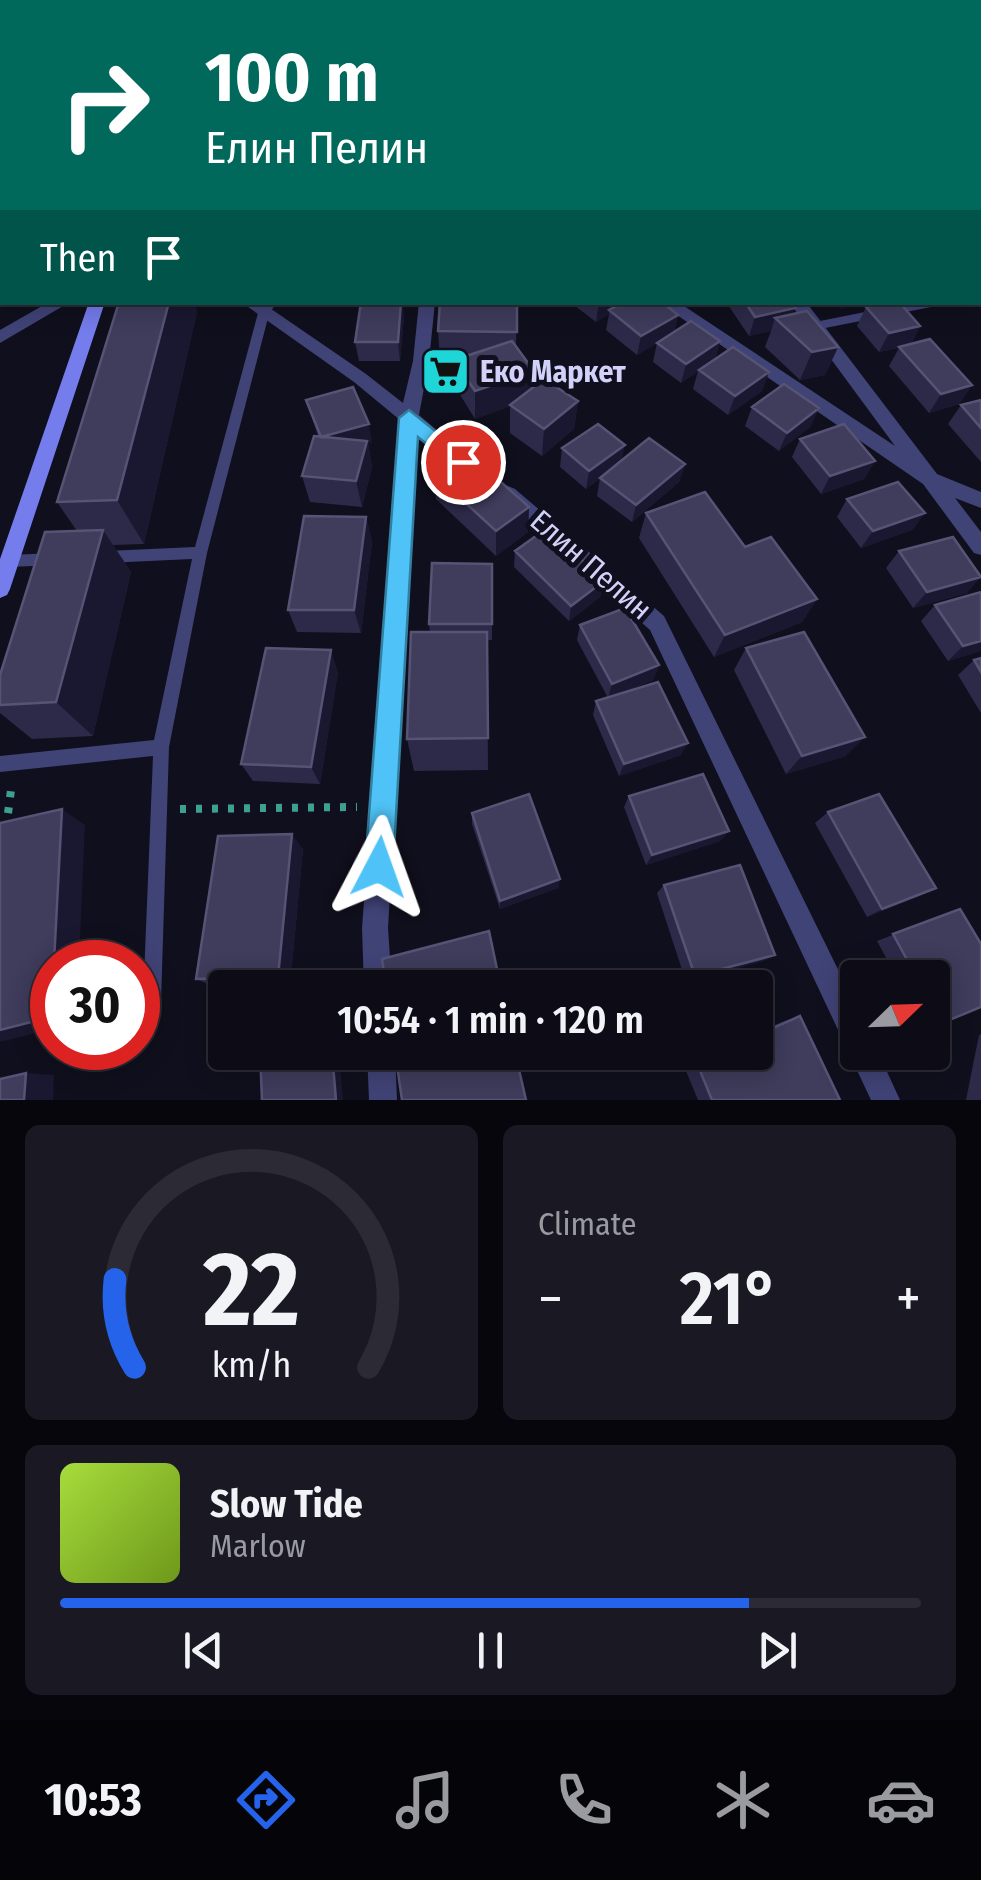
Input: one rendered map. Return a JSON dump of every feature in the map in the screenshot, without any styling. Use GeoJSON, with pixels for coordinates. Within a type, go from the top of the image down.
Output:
{"type":"FeatureCollection","features":[{"type":"Feature","properties":{"kind":"main road"},"geometry":{"type":"LineString","coordinates":[[0,589],[96,305]]}},
{"type":"Feature","properties":{"kind":"street"},"geometry":{"type":"LineString","coordinates":[[0,337],[57,305]]}},
{"type":"Feature","properties":{"kind":"street"},"geometry":{"type":"LineString","coordinates":[[377,970],[375,928],[409,418],[421,361],[427,305]]}},
{"type":"Feature","properties":{"kind":"street"},"geometry":{"type":"LineString","coordinates":[[670,305],[932,481],[981,500]]}},
{"type":"Feature","properties":{"kind":"street"},"geometry":{"type":"LineString","coordinates":[[799,305],[981,547]]}},
{"type":"Feature","properties":{"kind":"street","name":"Елин Пелин"},"geometry":{"type":"LineString","coordinates":[[262,306],[360,378],[435,442],[520,502],[657,623],[840,1004]]}},
{"type":"Feature","properties":{"kind":"street"},"geometry":{"type":"LineString","coordinates":[[382,1070],[384,1100]]}},
{"type":"Feature","properties":{"kind":"street"},"geometry":{"type":"LineString","coordinates":[[872,1070],[886,1100]]}},
{"type":"Feature","properties":{"kind":"lane"},"geometry":{"type":"LineString","coordinates":[[815,326],[921,305]]}},
{"type":"Feature","properties":{"kind":"lane"},"geometry":{"type":"LineString","coordinates":[[154,940],[161,746],[200,553],[262,306]]}},
{"type":"Feature","properties":{"kind":"lane"},"geometry":{"type":"LineString","coordinates":[[90,558],[200,553]]}},
{"type":"Feature","properties":{"kind":"lane"},"geometry":{"type":"LineString","coordinates":[[9,561],[72,558]]}},
{"type":"Feature","properties":{"kind":"lane"},"geometry":{"type":"LineString","coordinates":[[7,763],[161,746]]}},
{"type":"Feature","properties":{"kind":"path"},"geometry":{"type":"LineString","coordinates":[[5,834],[7,763]]}},
{"type":"Feature","properties":{"kind":"path"},"geometry":{"type":"LineString","coordinates":[[159,810],[383,807]]}},
{"type":"Feature","properties":{"kind":"building"},"geometry":{"type":"Polygon","coordinates":[[[118,305],[168,305],[117,500],[57,502],[118,305]]]}},
{"type":"Feature","properties":{"kind":"building"},"geometry":{"type":"Polygon","coordinates":[[[361,305],[401,305],[398,342],[355,342],[361,305]]]}},
{"type":"Feature","properties":{"kind":"building"},"geometry":{"type":"Polygon","coordinates":[[[440,305],[517,305],[517,332],[438,331],[440,305]]]}},
{"type":"Feature","properties":{"kind":"building"},"geometry":{"type":"Polygon","coordinates":[[[618,305],[666,305],[678,315],[641,336],[609,310],[618,305]]]}},
{"type":"Feature","properties":{"kind":"building"},"geometry":{"type":"Polygon","coordinates":[[[747,305],[795,308],[755,317],[747,305]]]}},
{"type":"Feature","properties":{"kind":"building"},"geometry":{"type":"Polygon","coordinates":[[[902,305],[920,326],[889,333],[866,307],[902,305]]]}},
{"type":"Feature","properties":{"kind":"building"},"geometry":{"type":"Polygon","coordinates":[[[807,311],[838,347],[812,352],[775,318],[807,311]]]}},
{"type":"Feature","properties":{"kind":"building"},"geometry":{"type":"Polygon","coordinates":[[[691,321],[720,341],[686,364],[657,343],[691,321]]]}},
{"type":"Feature","properties":{"kind":"building"},"geometry":{"type":"Polygon","coordinates":[[[930,339],[972,385],[941,394],[899,347],[930,339]]]}},
{"type":"Feature","properties":{"kind":"building"},"geometry":{"type":"Polygon","coordinates":[[[512,341],[534,371],[475,391],[454,360],[512,341]]]}},
{"type":"Feature","properties":{"kind":"building"},"geometry":{"type":"Polygon","coordinates":[[[733,347],[769,372],[735,396],[699,370],[733,347]]]}},
{"type":"Feature","properties":{"kind":"building"},"geometry":{"type":"Polygon","coordinates":[[[544,379],[578,401],[544,429],[510,405],[544,379]]]}},
{"type":"Feature","properties":{"kind":"building"},"geometry":{"type":"Polygon","coordinates":[[[784,384],[819,408],[787,433],[752,407],[784,384]]]}},
{"type":"Feature","properties":{"kind":"building"},"geometry":{"type":"Polygon","coordinates":[[[353,387],[369,424],[321,437],[306,400],[353,387]]]}},
{"type":"Feature","properties":{"kind":"building"},"geometry":{"type":"Polygon","coordinates":[[[981,400],[981,428],[961,405],[981,400]]]}},
{"type":"Feature","properties":{"kind":"building"},"geometry":{"type":"Polygon","coordinates":[[[598,424],[625,445],[589,471],[562,448],[598,424]]]}},
{"type":"Feature","properties":{"kind":"building"},"geometry":{"type":"Polygon","coordinates":[[[844,424],[875,461],[830,476],[800,439],[844,424]]]}},
{"type":"Feature","properties":{"kind":"building"},"geometry":{"type":"Polygon","coordinates":[[[314,436],[367,441],[356,481],[302,476],[314,436]]]}},
{"type":"Feature","properties":{"kind":"building"},"geometry":{"type":"Polygon","coordinates":[[[649,438],[685,464],[636,505],[600,478],[649,438]]]}},
{"type":"Feature","properties":{"kind":"building"},"geometry":{"type":"Polygon","coordinates":[[[466,451],[529,507],[496,531],[433,473],[466,451]]]}},
{"type":"Feature","properties":{"kind":"building"},"geometry":{"type":"Polygon","coordinates":[[[898,482],[925,513],[873,531],[847,499],[898,482]]]}},
{"type":"Feature","properties":{"kind":"building"},"geometry":{"type":"Polygon","coordinates":[[[705,492],[745,547],[771,537],[817,599],[725,635],[646,513],[705,492]]]}},
{"type":"Feature","properties":{"kind":"building"},"geometry":{"type":"Polygon","coordinates":[[[304,516],[366,517],[354,610],[288,610],[304,516]]]}},
{"type":"Feature","properties":{"kind":"building"},"geometry":{"type":"Polygon","coordinates":[[[547,528],[604,581],[571,606],[515,551],[547,528]]]}},
{"type":"Feature","properties":{"kind":"building"},"geometry":{"type":"Polygon","coordinates":[[[103,530],[56,702],[0,705],[0,675],[45,532],[103,530]]]}},
{"type":"Feature","properties":{"kind":"building"},"geometry":{"type":"Polygon","coordinates":[[[953,537],[981,577],[927,592],[899,551],[953,537]]]}},
{"type":"Feature","properties":{"kind":"building"},"geometry":{"type":"Polygon","coordinates":[[[432,563],[492,564],[492,624],[429,624],[432,563]]]}},
{"type":"Feature","properties":{"kind":"building"},"geometry":{"type":"Polygon","coordinates":[[[981,592],[981,641],[963,646],[935,605],[981,592]]]}},
{"type":"Feature","properties":{"kind":"building"},"geometry":{"type":"Polygon","coordinates":[[[625,608],[659,665],[612,684],[580,625],[625,608]]]}},
{"type":"Feature","properties":{"kind":"building"},"geometry":{"type":"Polygon","coordinates":[[[411,632],[487,632],[488,738],[407,739],[411,632]]]}},
{"type":"Feature","properties":{"kind":"building"},"geometry":{"type":"Polygon","coordinates":[[[804,632],[865,737],[802,756],[746,648],[804,632]]]}},
{"type":"Feature","properties":{"kind":"building"},"geometry":{"type":"Polygon","coordinates":[[[266,648],[331,650],[311,767],[241,764],[266,648]]]}},
{"type":"Feature","properties":{"kind":"building"},"geometry":{"type":"Polygon","coordinates":[[[658,682],[688,743],[624,764],[596,701],[658,682]]]}},
{"type":"Feature","properties":{"kind":"building"},"geometry":{"type":"Polygon","coordinates":[[[703,774],[729,831],[652,855],[629,796],[703,774]]]}},
{"type":"Feature","properties":{"kind":"building"},"geometry":{"type":"Polygon","coordinates":[[[529,794],[560,879],[500,901],[472,813],[529,794]]]}},
{"type":"Feature","properties":{"kind":"building"},"geometry":{"type":"Polygon","coordinates":[[[879,794],[936,888],[882,909],[828,812],[879,794]]]}},
{"type":"Feature","properties":{"kind":"building"},"geometry":{"type":"Polygon","coordinates":[[[62,809],[55,940],[30,940],[30,1022],[0,1030],[0,823],[62,809]]]}},
{"type":"Feature","properties":{"kind":"building"},"geometry":{"type":"Polygon","coordinates":[[[292,834],[279,970],[208,970],[208,979],[196,979],[218,836],[292,834]]]}},
{"type":"Feature","properties":{"kind":"building"},"geometry":{"type":"Polygon","coordinates":[[[740,865],[775,955],[718,970],[693,970],[664,885],[740,865]]]}},
{"type":"Feature","properties":{"kind":"building"},"geometry":{"type":"Polygon","coordinates":[[[960,909],[981,944],[981,1007],[950,1020],[950,960],[907,960],[893,934],[960,909]]]}},
{"type":"Feature","properties":{"kind":"building"},"geometry":{"type":"Polygon","coordinates":[[[489,931],[497,970],[384,970],[382,959],[489,931]]]}},
{"type":"Feature","properties":{"kind":"building"},"geometry":{"type":"Polygon","coordinates":[[[800,1016],[840,1100],[712,1100],[700,1070],[773,1070],[773,1028],[800,1016]]]}},
{"type":"Feature","properties":{"kind":"building"},"geometry":{"type":"Polygon","coordinates":[[[261,1070],[334,1070],[336,1100],[262,1100],[261,1070]]]}},
{"type":"Feature","properties":{"kind":"building"},"geometry":{"type":"Polygon","coordinates":[[[398,1070],[519,1070],[526,1100],[402,1100],[398,1070]]]}},
{"type":"Feature","properties":{"kind":"building"},"geometry":{"type":"Polygon","coordinates":[[[26,1073],[24,1100],[0,1100],[0,1079],[26,1073]]]}},
{"type":"Feature","properties":{"kind":"place","name":"Еко Маркет"},"geometry":{"type":"Point","coordinates":[445,372]}},
{"type":"Feature","properties":{"kind":"route"},"geometry":{"type":"LineString","coordinates":[[379,867],[409,418],[463,462]]}}]}
